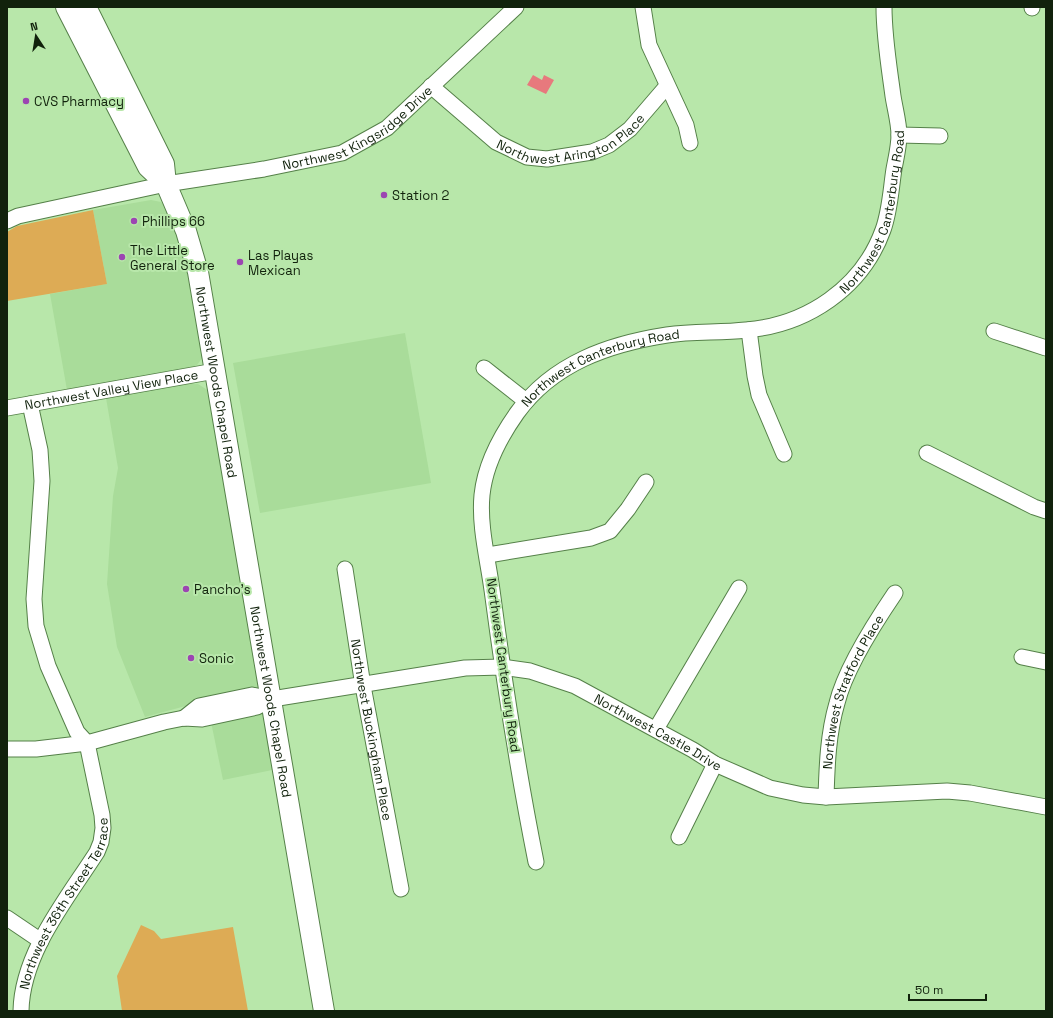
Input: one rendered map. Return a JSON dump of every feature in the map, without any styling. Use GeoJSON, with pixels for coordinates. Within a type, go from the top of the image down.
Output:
{"type":"FeatureCollection","features":[{"type":"Feature","properties":{"kind":"main road","name":"Northwest Woods Chapel Road"},"geometry":{"type":"LineString","coordinates":[[66,7],[148,167],[166,184]]}},
{"type":"Feature","properties":{"kind":"main road","name":"Northwest Woods Chapel Road"},"geometry":{"type":"LineString","coordinates":[[86,7],[164,164],[166,184],[186,231],[194,256],[272,699],[324,1011]]}},
{"type":"Feature","properties":{"kind":"street","name":"Northwest Kingsridge Drive"},"geometry":{"type":"LineString","coordinates":[[7,221],[18,216],[166,184],[264,169],[342,153],[387,128],[516,7]]}},
{"type":"Feature","properties":{"kind":"street"},"geometry":{"type":"LineString","coordinates":[[643,7],[649,45],[686,125],[690,142]]}},
{"type":"Feature","properties":{"kind":"street","name":"Northwest Canterbury Road"},"geometry":{"type":"LineString","coordinates":[[536,862],[502,667],[484,531],[482,496],[485,479],[502,435],[526,401],[554,374],[574,363],[621,344],[679,334],[749,330],[783,324],[816,310],[837,296],[856,276],[871,254],[884,229],[899,135],[884,35],[884,7]]}},
{"type":"Feature","properties":{"kind":"street","name":"Northwest Arington Place"},"geometry":{"type":"LineString","coordinates":[[431,86],[496,142],[527,157],[547,159],[592,152],[609,145],[630,129],[667,86]]}},
{"type":"Feature","properties":{"kind":"street"},"geometry":{"type":"LineString","coordinates":[[899,135],[940,136]]}},
{"type":"Feature","properties":{"kind":"street"},"geometry":{"type":"LineString","coordinates":[[749,330],[755,376],[760,395],[784,454]]}},
{"type":"Feature","properties":{"kind":"street"},"geometry":{"type":"LineString","coordinates":[[994,331],[1046,348]]}},
{"type":"Feature","properties":{"kind":"street"},"geometry":{"type":"LineString","coordinates":[[484,368],[526,401]]}},
{"type":"Feature","properties":{"kind":"street","name":"Northwest Valley View Place"},"geometry":{"type":"LineString","coordinates":[[7,408],[215,371]]}},
{"type":"Feature","properties":{"kind":"street","name":"Northwest 36th Street Terrace"},"geometry":{"type":"LineString","coordinates":[[21,1011],[24,985],[41,941],[97,852],[101,842],[103,828],[102,815],[87,742],[77,732],[48,666],[36,626],[34,599],[42,481],[40,450],[30,404]]}},
{"type":"Feature","properties":{"kind":"street"},"geometry":{"type":"LineString","coordinates":[[927,453],[1034,507],[1046,510]]}},
{"type":"Feature","properties":{"kind":"street"},"geometry":{"type":"LineString","coordinates":[[488,555],[591,538],[610,531],[628,509],[646,482]]}},
{"type":"Feature","properties":{"kind":"street","name":"Northwest Buckingham Place"},"geometry":{"type":"LineString","coordinates":[[345,569],[363,686],[401,889]]}},
{"type":"Feature","properties":{"kind":"street"},"geometry":{"type":"LineString","coordinates":[[656,729],[739,588]]}},
{"type":"Feature","properties":{"kind":"street","name":"Northwest Stratford Place"},"geometry":{"type":"LineString","coordinates":[[826,797],[827,754],[837,701],[852,667],[883,611],[895,593]]}},
{"type":"Feature","properties":{"kind":"street"},"geometry":{"type":"LineString","coordinates":[[1022,657],[1046,662]]}},
{"type":"Feature","properties":{"kind":"street","name":"Northwest Castle Drive"},"geometry":{"type":"LineString","coordinates":[[7,749],[36,749],[87,742],[184,718],[202,719],[254,708],[272,699],[363,686],[465,668],[502,667],[530,671],[575,686],[656,729],[715,764],[770,788],[803,795],[826,797],[947,791],[970,793],[1046,807]]}},
{"type":"Feature","properties":{"kind":"street"},"geometry":{"type":"LineString","coordinates":[[679,837],[715,764]]}},
{"type":"Feature","properties":{"kind":"street"},"geometry":{"type":"LineString","coordinates":[[7,918],[41,941]]}},
{"type":"Feature","properties":{"kind":"shaded area"},"geometry":{"type":"Polygon","coordinates":[[[533,75],[542,80],[544,75],[554,80],[546,94],[527,85],[533,75]]]}},
{"type":"Feature","properties":{"kind":"shaded area"},"geometry":{"type":"Polygon","coordinates":[[[151,200],[161,202],[168,209],[189,271],[203,357],[197,365],[192,367],[67,390],[50,294],[107,284],[93,210],[151,200]]]}},
{"type":"Feature","properties":{"kind":"shaded area"},"geometry":{"type":"Polygon","coordinates":[[[93,210],[107,284],[7,301],[7,232],[17,226],[93,210]]]}},
{"type":"Feature","properties":{"kind":"shaded area"},"geometry":{"type":"Polygon","coordinates":[[[405,333],[431,483],[260,513],[233,363],[405,333]]]}},
{"type":"Feature","properties":{"kind":"shaded area"},"geometry":{"type":"Polygon","coordinates":[[[184,384],[198,384],[209,391],[259,688],[145,717],[117,647],[107,584],[113,496],[118,468],[106,398],[184,384]]]}},
{"type":"Feature","properties":{"kind":"shaded area"},"geometry":{"type":"Polygon","coordinates":[[[265,711],[277,769],[223,780],[211,722],[265,711]]]}},
{"type":"Feature","properties":{"kind":"shaded area"},"geometry":{"type":"Polygon","coordinates":[[[141,925],[154,931],[161,939],[233,927],[248,1011],[122,1011],[117,976],[141,925]]]}},
{"type":"Feature","properties":{"kind":"place","name":"CVS Pharmacy"},"geometry":{"type":"Point","coordinates":[26,101]}},
{"type":"Feature","properties":{"kind":"place","name":"Station 2"},"geometry":{"type":"Point","coordinates":[384,195]}},
{"type":"Feature","properties":{"kind":"place","name":"Phillips 66"},"geometry":{"type":"Point","coordinates":[134,221]}},
{"type":"Feature","properties":{"kind":"place","name":"The Little General Store"},"geometry":{"type":"Point","coordinates":[122,257]}},
{"type":"Feature","properties":{"kind":"place","name":"Las Playas Mexican"},"geometry":{"type":"Point","coordinates":[240,262]}},
{"type":"Feature","properties":{"kind":"place","name":"Pancho's"},"geometry":{"type":"Point","coordinates":[186,589]}},
{"type":"Feature","properties":{"kind":"place","name":"Sonic"},"geometry":{"type":"Point","coordinates":[191,658]}}]}
